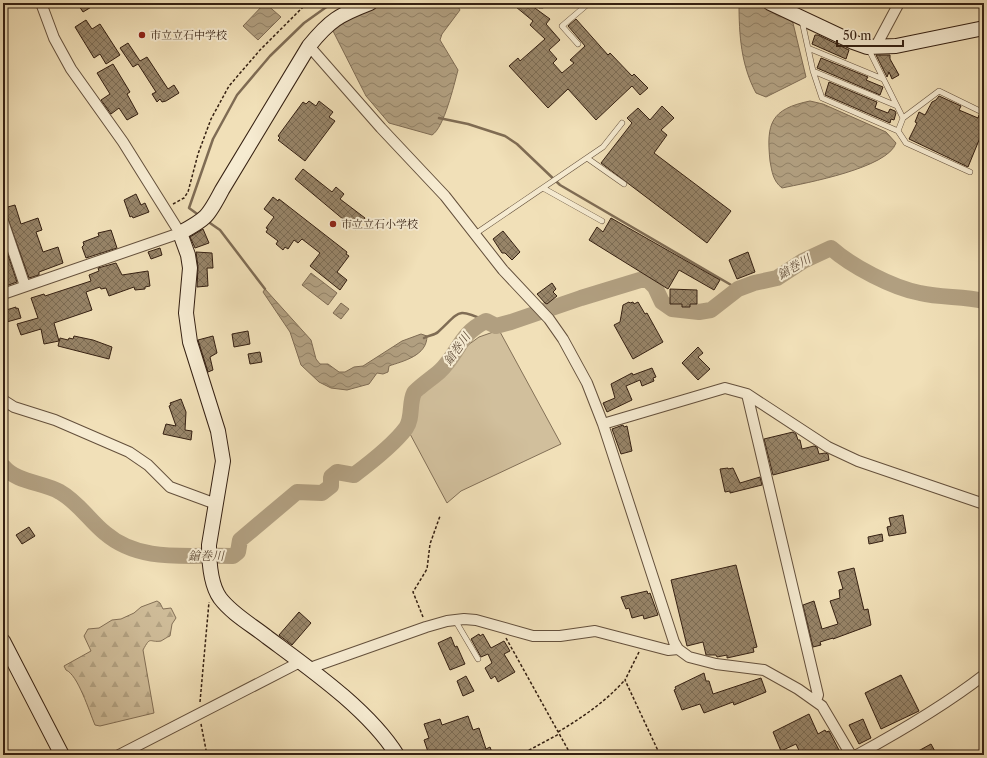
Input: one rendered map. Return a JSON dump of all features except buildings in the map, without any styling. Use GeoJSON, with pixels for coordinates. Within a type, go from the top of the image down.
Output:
{"type":"FeatureCollection","features":[{"type":"Feature","properties":{"kind":"street"},"geometry":{"type":"LineString","coordinates":[[41,3],[54,38],[71,69],[123,142],[180,233],[188,254],[190,268],[186,313],[190,342],[218,430],[223,461],[209,552],[220,597],[235,612],[305,665],[372,722],[397,755]]}},
{"type":"Feature","properties":{"kind":"street"},"geometry":{"type":"LineString","coordinates":[[3,294],[180,233],[202,221],[211,212],[222,190],[309,46],[322,30],[342,14],[370,3]]}},
{"type":"Feature","properties":{"kind":"street"},"geometry":{"type":"LineString","coordinates":[[770,3],[871,47],[896,46],[984,28]]}},
{"type":"Feature","properties":{"kind":"street"},"geometry":{"type":"LineString","coordinates":[[871,47],[899,3]]}},
{"type":"Feature","properties":{"kind":"street"},"geometry":{"type":"LineString","coordinates":[[309,46],[381,128],[445,196],[503,270],[549,319],[563,340],[587,383],[603,424],[672,638],[678,649],[689,657],[716,664],[764,670],[785,680],[816,701],[827,712],[851,755]]}},
{"type":"Feature","properties":{"kind":"street"},"geometry":{"type":"LineString","coordinates":[[3,221],[25,286]]}},
{"type":"Feature","properties":{"kind":"street"},"geometry":{"type":"LineString","coordinates":[[603,424],[725,388],[747,394],[828,447],[858,461],[984,504]]}},
{"type":"Feature","properties":{"kind":"street"},"geometry":{"type":"LineString","coordinates":[[747,394],[818,695],[816,701]]}},
{"type":"Feature","properties":{"kind":"street"},"geometry":{"type":"LineString","coordinates":[[3,400],[14,407],[55,420],[129,452],[148,465],[170,487],[216,504]]}},
{"type":"Feature","properties":{"kind":"street"},"geometry":{"type":"LineString","coordinates":[[119,755],[199,714],[305,665],[426,627],[455,620],[476,620],[533,636],[560,636],[595,631],[668,650],[678,649]]}},
{"type":"Feature","properties":{"kind":"street"},"geometry":{"type":"LineString","coordinates":[[3,641],[62,755]]}},
{"type":"Feature","properties":{"kind":"street"},"geometry":{"type":"LineString","coordinates":[[857,755],[915,722],[961,693],[984,675]]}},
{"type":"Feature","properties":{"kind":"lane"},"geometry":{"type":"LineString","coordinates":[[578,44],[562,26],[589,3]]}},
{"type":"Feature","properties":{"kind":"lane"},"geometry":{"type":"LineString","coordinates":[[802,18],[813,71],[822,98],[898,131],[906,143],[970,172]]}},
{"type":"Feature","properties":{"kind":"lane"},"geometry":{"type":"LineString","coordinates":[[871,47],[883,79],[903,118]]}},
{"type":"Feature","properties":{"kind":"lane"},"geometry":{"type":"LineString","coordinates":[[808,48],[883,79]]}},
{"type":"Feature","properties":{"kind":"lane"},"geometry":{"type":"LineString","coordinates":[[813,71],[897,106]]}},
{"type":"Feature","properties":{"kind":"lane"},"geometry":{"type":"LineString","coordinates":[[898,131],[903,118],[938,91],[982,112]]}},
{"type":"Feature","properties":{"kind":"lane"},"geometry":{"type":"LineString","coordinates":[[475,234],[603,147],[622,123]]}},
{"type":"Feature","properties":{"kind":"lane"},"geometry":{"type":"LineString","coordinates":[[587,158],[624,184]]}},
{"type":"Feature","properties":{"kind":"lane"},"geometry":{"type":"LineString","coordinates":[[543,188],[602,221]]}},
{"type":"Feature","properties":{"kind":"lane"},"geometry":{"type":"LineString","coordinates":[[455,620],[478,659]]}},
{"type":"Feature","properties":{"kind":"path"},"geometry":{"type":"LineString","coordinates":[[164,209],[184,198],[188,192],[198,154],[211,119],[229,86],[260,50],[307,3]]}},
{"type":"Feature","properties":{"kind":"path"},"geometry":{"type":"LineString","coordinates":[[426,627],[413,592],[427,569],[430,544],[440,516]]}},
{"type":"Feature","properties":{"kind":"path"},"geometry":{"type":"LineString","coordinates":[[207,755],[199,714],[210,602],[217,589]]}},
{"type":"Feature","properties":{"kind":"path"},"geometry":{"type":"LineString","coordinates":[[499,627],[571,755]]}},
{"type":"Feature","properties":{"kind":"path"},"geometry":{"type":"LineString","coordinates":[[520,755],[559,733],[590,712],[611,695],[625,680],[643,643]]}},
{"type":"Feature","properties":{"kind":"path"},"geometry":{"type":"LineString","coordinates":[[625,680],[660,755]]}},
{"type":"Feature","properties":{"kind":"green space"},"geometry":{"type":"Polygon","coordinates":[[[499,330],[561,444],[461,491],[447,503],[409,432],[416,400],[421,391],[440,378],[464,348],[479,337],[499,330]]]}},
{"type":"Feature","properties":{"kind":"green space"},"geometry":{"type":"Polygon","coordinates":[[[157,601],[163,609],[171,608],[176,618],[172,624],[170,636],[161,641],[149,641],[143,650],[154,713],[100,726],[95,725],[79,686],[64,666],[91,651],[84,636],[88,629],[99,628],[112,620],[121,619],[134,613],[141,607],[157,601]]]}},
{"type":"Feature","properties":{"kind":"water"},"geometry":{"type":"Polygon","coordinates":[[[265,3],[281,17],[258,40],[243,26],[265,3]]]}},
{"type":"Feature","properties":{"kind":"water"},"geometry":{"type":"Polygon","coordinates":[[[389,3],[456,3],[460,10],[442,34],[440,40],[458,70],[441,124],[432,135],[389,123],[366,96],[333,31],[352,17],[389,3]]]}},
{"type":"Feature","properties":{"kind":"water"},"geometry":{"type":"Polygon","coordinates":[[[739,3],[760,3],[785,16],[793,23],[806,77],[766,97],[756,93],[744,61],[739,3]]]}},
{"type":"Feature","properties":{"kind":"water"},"geometry":{"type":"Polygon","coordinates":[[[810,101],[823,104],[886,132],[896,143],[890,152],[863,167],[827,178],[782,188],[772,173],[769,148],[771,127],[779,113],[797,104],[810,101]]]}},
{"type":"Feature","properties":{"kind":"water"},"geometry":{"type":"Polygon","coordinates":[[[311,273],[337,293],[328,305],[302,285],[311,273]]]}},
{"type":"Feature","properties":{"kind":"water"},"geometry":{"type":"Polygon","coordinates":[[[265,289],[311,340],[316,359],[320,364],[328,364],[339,372],[345,372],[354,367],[363,366],[402,341],[421,334],[427,336],[426,343],[419,353],[413,357],[389,366],[388,372],[383,374],[377,373],[369,384],[347,390],[331,388],[319,382],[301,365],[290,332],[263,292],[265,289]]]}},
{"type":"Feature","properties":{"kind":"water"},"geometry":{"type":"Polygon","coordinates":[[[341,303],[349,309],[341,319],[333,313],[341,303]]]}},
{"type":"Feature","properties":{"kind":"waterway"},"geometry":{"type":"LineString","coordinates":[[200,216],[189,208],[213,139],[237,95],[270,56],[304,23],[332,3]]}},
{"type":"Feature","properties":{"kind":"waterway"},"geometry":{"type":"LineString","coordinates":[[439,118],[468,124],[505,136],[517,144],[560,185],[738,289]]}},
{"type":"Feature","properties":{"kind":"waterway"},"geometry":{"type":"LineString","coordinates":[[207,221],[220,230],[265,289]]}},
{"type":"Feature","properties":{"kind":"waterway","name":"鎗巻川"},"geometry":{"type":"LineString","coordinates":[[3,466],[15,476],[60,492],[73,501],[105,533],[119,543],[134,549],[166,555],[233,556],[238,552],[240,540],[297,492],[322,493],[331,486],[331,477],[337,472],[354,475],[389,446],[406,428],[410,420],[414,393],[438,373],[470,332],[486,321],[496,326],[640,280],[648,280],[655,287],[662,302],[672,309],[699,312],[711,310],[738,289],[754,283],[777,278],[803,261],[831,248],[861,269],[885,281],[909,290],[928,295],[968,298],[984,301]]}},
{"type":"Feature","properties":{"kind":"waterway"},"geometry":{"type":"LineString","coordinates":[[424,338],[437,333],[459,314],[469,314],[486,321]]}},
{"type":"Feature","properties":{"kind":"place","name":"市立立石中学校"},"geometry":{"type":"Point","coordinates":[142,35]}},
{"type":"Feature","properties":{"kind":"place","name":"市立立石小学校"},"geometry":{"type":"Point","coordinates":[333,224]}}]}
